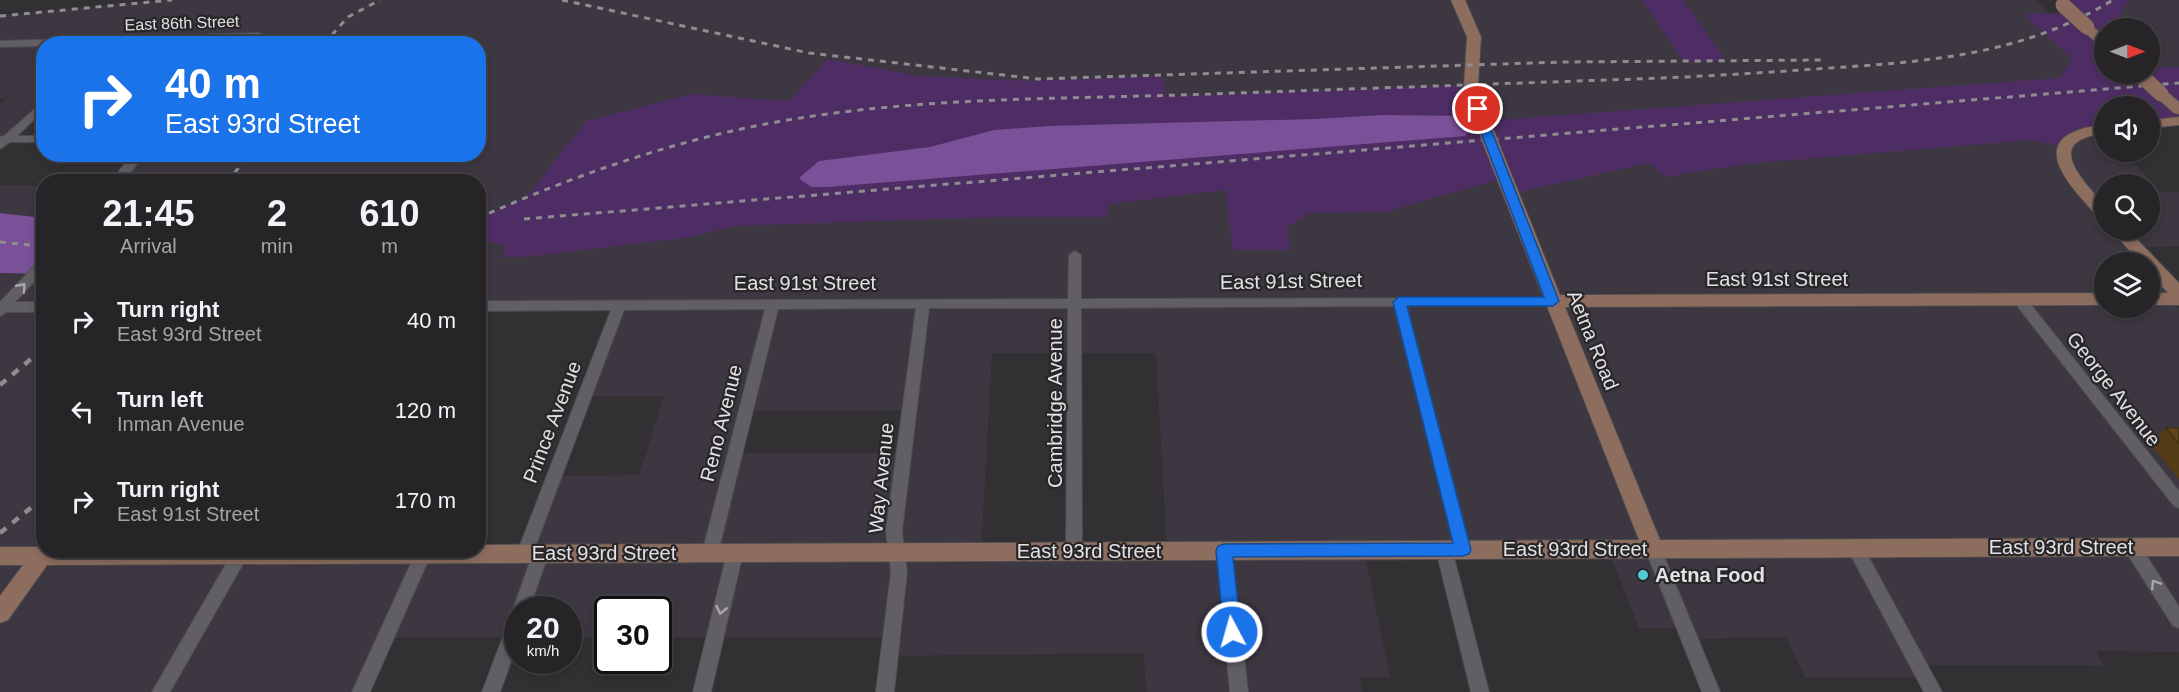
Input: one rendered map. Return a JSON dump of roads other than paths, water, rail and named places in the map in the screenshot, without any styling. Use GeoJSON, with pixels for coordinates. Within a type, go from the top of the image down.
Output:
{"type":"FeatureCollection","features":[{"type":"Feature","properties":{"kind":"main road","name":"Aetna Road"},"geometry":{"type":"LineString","coordinates":[[1458,0],[1474,36],[1471,85],[1473,97],[1653,549]]}},
{"type":"Feature","properties":{"kind":"main road"},"geometry":{"type":"LineString","coordinates":[[2060,2],[2094,33]]}},
{"type":"Feature","properties":{"kind":"main road"},"geometry":{"type":"LineString","coordinates":[[2150,84],[2179,110]]}},
{"type":"Feature","properties":{"kind":"main road"},"geometry":{"type":"LineString","coordinates":[[2160,123],[2179,121]]}},
{"type":"Feature","properties":{"kind":"main road"},"geometry":{"type":"LineString","coordinates":[[2094,130],[2084,132],[2068,141],[2062,156],[2064,166],[2094,202]]}},
{"type":"Feature","properties":{"kind":"main road"},"geometry":{"type":"LineString","coordinates":[[2128,240],[2179,294]]}},
{"type":"Feature","properties":{"kind":"main road","name":"East 91st Street"},"geometry":{"type":"LineString","coordinates":[[1553,301],[2094,299]]}},
{"type":"Feature","properties":{"kind":"main road"},"geometry":{"type":"LineString","coordinates":[[2160,299],[2179,299]]}},
{"type":"Feature","properties":{"kind":"main road","name":"East 93rd Street"},"geometry":{"type":"LineString","coordinates":[[486,554],[2179,547]]}},
{"type":"Feature","properties":{"kind":"main road","name":"East 93rd Street"},"geometry":{"type":"LineString","coordinates":[[0,556],[36,555]]}},
{"type":"Feature","properties":{"kind":"main road"},"geometry":{"type":"LineString","coordinates":[[0,613],[39,558]]}},
{"type":"Feature","properties":{"kind":"street","name":"East 86th Street"},"geometry":{"type":"LineString","coordinates":[[0,44],[36,43]]}},
{"type":"Feature","properties":{"kind":"street"},"geometry":{"type":"LineString","coordinates":[[2,142],[36,111]]}},
{"type":"Feature","properties":{"kind":"street"},"geometry":{"type":"LineString","coordinates":[[2,142],[36,140]]}},
{"type":"Feature","properties":{"kind":"street"},"geometry":{"type":"LineString","coordinates":[[123,174],[133,162]]}},
{"type":"Feature","properties":{"kind":"street","name":"Cambridge Avenue"},"geometry":{"type":"LineString","coordinates":[[1074,551],[1075,255]]}},
{"type":"Feature","properties":{"kind":"street"},"geometry":{"type":"LineString","coordinates":[[1,309],[36,271]]}},
{"type":"Feature","properties":{"kind":"street","name":"George Avenue"},"geometry":{"type":"LineString","coordinates":[[2019,299],[2179,502]]}},
{"type":"Feature","properties":{"kind":"street","name":"East 91st Street"},"geometry":{"type":"LineString","coordinates":[[486,306],[1553,301]]}},
{"type":"Feature","properties":{"kind":"street"},"geometry":{"type":"LineString","coordinates":[[1399,302],[1454,550],[1480,692]]}},
{"type":"Feature","properties":{"kind":"street","name":"Reno Avenue"},"geometry":{"type":"LineString","coordinates":[[710,553],[773,304]]}},
{"type":"Feature","properties":{"kind":"street","name":"Way Avenue"},"geometry":{"type":"LineString","coordinates":[[885,692],[900,572],[894,531],[923,304]]}},
{"type":"Feature","properties":{"kind":"street","name":"Prince Avenue"},"geometry":{"type":"LineString","coordinates":[[524,596],[533,554],[619,306]]}},
{"type":"Feature","properties":{"kind":"street"},"geometry":{"type":"LineString","coordinates":[[1,309],[36,307]]}},
{"type":"Feature","properties":{"kind":"street"},"geometry":{"type":"LineString","coordinates":[[2132,547],[2179,621]]}},
{"type":"Feature","properties":{"kind":"street"},"geometry":{"type":"LineString","coordinates":[[1855,548],[1933,692]]}},
{"type":"Feature","properties":{"kind":"street","name":"Aetna Road"},"geometry":{"type":"LineString","coordinates":[[1653,549],[1711,692]]}},
{"type":"Feature","properties":{"kind":"street"},"geometry":{"type":"LineString","coordinates":[[1224,551],[1239,692]]}},
{"type":"Feature","properties":{"kind":"street"},"geometry":{"type":"LineString","coordinates":[[702,692],[735,553]]}},
{"type":"Feature","properties":{"kind":"street"},"geometry":{"type":"LineString","coordinates":[[161,692],[238,558]]}},
{"type":"Feature","properties":{"kind":"street"},"geometry":{"type":"LineString","coordinates":[[361,692],[421,558]]}},
{"type":"Feature","properties":{"kind":"street"},"geometry":{"type":"LineString","coordinates":[[491,692],[504,656]]}},
{"type":"Feature","properties":{"kind":"railway"},"geometry":{"type":"LineString","coordinates":[[0,16],[172,0]]}},
{"type":"Feature","properties":{"kind":"railway"},"geometry":{"type":"LineString","coordinates":[[331,36],[348,17],[380,0]]}},
{"type":"Feature","properties":{"kind":"railway"},"geometry":{"type":"LineString","coordinates":[[562,0],[809,53],[1038,79],[1563,62],[1822,60]]}},
{"type":"Feature","properties":{"kind":"railway"},"geometry":{"type":"LineString","coordinates":[[486,215],[592,172],[669,147],[748,128],[837,113],[934,103],[1658,78],[1893,63],[1932,59],[2006,45],[2042,34],[2078,19],[2113,0]]}},
{"type":"Feature","properties":{"kind":"railway"},"geometry":{"type":"LineString","coordinates":[[524,219],[2179,83]]}},
{"type":"Feature","properties":{"kind":"railway"},"geometry":{"type":"LineString","coordinates":[[234,174],[243,162]]}},
{"type":"Feature","properties":{"kind":"railway"},"geometry":{"type":"LineString","coordinates":[[0,242],[31,245]]}},
{"type":"Feature","properties":{"kind":"railway"},"geometry":{"type":"LineString","coordinates":[[0,385],[36,355]]}},
{"type":"Feature","properties":{"kind":"railway"},"geometry":{"type":"LineString","coordinates":[[0,533],[36,504]]}},
{"type":"Feature","properties":{"kind":"place","name":"Aetna Food"},"geometry":{"type":"Point","coordinates":[1643,575]}}]}
